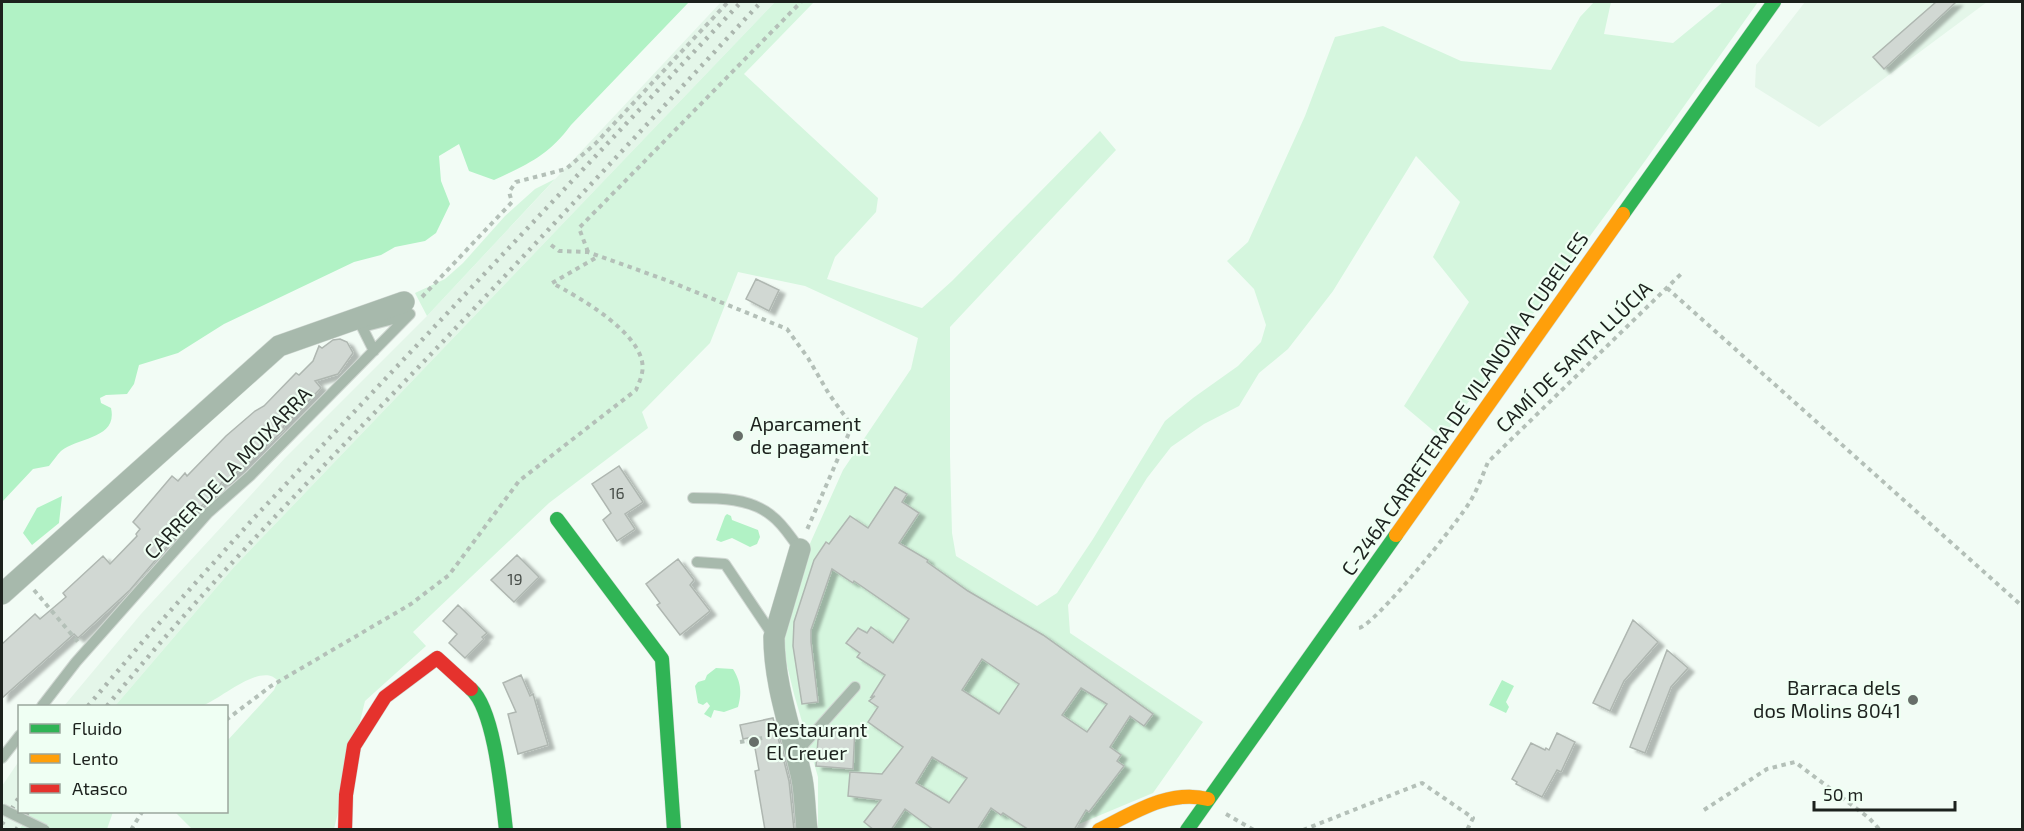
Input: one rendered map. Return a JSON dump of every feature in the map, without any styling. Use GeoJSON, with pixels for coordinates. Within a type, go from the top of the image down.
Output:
{"type":"FeatureCollection","features":[{"type":"Feature","properties":{"kind":"main road","name":"C-246A CARRETERA DE VILANOVA A CUBELLES"},"geometry":{"type":"LineString","coordinates":[[1187,830],[1774,2]]}},
{"type":"Feature","properties":{"kind":"main road"},"geometry":{"type":"LineString","coordinates":[[557,519],[662,659],[674,830]]}},
{"type":"Feature","properties":{"kind":"main road"},"geometry":{"type":"LineString","coordinates":[[345,830],[346,795],[354,746],[385,697],[437,658],[478,695],[495,747],[506,830]]}},
{"type":"Feature","properties":{"kind":"main road"},"geometry":{"type":"LineString","coordinates":[[1099,830],[1157,803],[1182,795],[1197,795],[1208,799]]}},
{"type":"Feature","properties":{"kind":"street"},"geometry":{"type":"LineString","coordinates":[[2,594],[279,346],[407,308]]}},
{"type":"Feature","properties":{"kind":"street"},"geometry":{"type":"LineString","coordinates":[[800,549],[774,637],[779,684],[803,782],[807,830]]}},
{"type":"Feature","properties":{"kind":"lane"},"geometry":{"type":"LineString","coordinates":[[374,351],[362,327],[407,308]]}},
{"type":"Feature","properties":{"kind":"lane","name":"CARRER DE LA MOIXARRA"},"geometry":{"type":"LineString","coordinates":[[43,705],[76,662],[208,513],[250,476],[374,351],[407,308]]}},
{"type":"Feature","properties":{"kind":"lane"},"geometry":{"type":"LineString","coordinates":[[693,498],[716,498],[762,509],[780,524],[800,549]]}},
{"type":"Feature","properties":{"kind":"lane"},"geometry":{"type":"LineString","coordinates":[[697,562],[725,564],[774,637]]}},
{"type":"Feature","properties":{"kind":"lane"},"geometry":{"type":"LineString","coordinates":[[796,753],[855,687]]}},
{"type":"Feature","properties":{"kind":"lane"},"geometry":{"type":"LineString","coordinates":[[2,758],[18,738]]}},
{"type":"Feature","properties":{"kind":"lane"},"geometry":{"type":"LineString","coordinates":[[2,808],[45,830]]}},
{"type":"Feature","properties":{"kind":"path"},"geometry":{"type":"LineString","coordinates":[[407,308],[422,297],[512,202],[509,192],[516,182],[566,169],[595,144],[728,2]]}},
{"type":"Feature","properties":{"kind":"path"},"geometry":{"type":"LineString","coordinates":[[588,252],[579,228],[801,2]]}},
{"type":"Feature","properties":{"kind":"path"},"geometry":{"type":"LineString","coordinates":[[551,244],[559,251],[588,252],[666,280],[787,329],[852,426],[842,453],[811,517],[800,549]]}},
{"type":"Feature","properties":{"kind":"path"},"geometry":{"type":"LineString","coordinates":[[228,718],[271,686],[411,604],[449,575],[519,481],[636,390],[643,371],[637,346],[623,329],[552,283],[599,256]]}},
{"type":"Feature","properties":{"kind":"path"},"geometry":{"type":"LineString","coordinates":[[1666,288],[1681,274]]}},
{"type":"Feature","properties":{"kind":"path","name":"CAMÍ DE SANTA LLÚCIA"},"geometry":{"type":"LineString","coordinates":[[1333,623],[1353,628],[1363,627],[1380,612],[1425,560],[1471,501],[1488,462],[1666,288],[2022,606]]}},
{"type":"Feature","properties":{"kind":"path"},"geometry":{"type":"LineString","coordinates":[[22,576],[75,639]]}},
{"type":"Feature","properties":{"kind":"path"},"geometry":{"type":"LineString","coordinates":[[740,742],[775,736]]}},
{"type":"Feature","properties":{"kind":"path"},"geometry":{"type":"LineString","coordinates":[[1704,810],[1767,768],[1794,762],[1869,819],[1880,830]]}},
{"type":"Feature","properties":{"kind":"path"},"geometry":{"type":"LineString","coordinates":[[1303,830],[1422,783],[1473,818],[1467,830]]}},
{"type":"Feature","properties":{"kind":"path"},"geometry":{"type":"LineString","coordinates":[[1208,799],[1228,815],[1254,830]]}},
{"type":"Feature","properties":{"kind":"path"},"geometry":{"type":"LineString","coordinates":[[131,830],[141,813]]}},
{"type":"Feature","properties":{"kind":"shaded area"},"geometry":{"type":"Polygon","coordinates":[[[2,2],[689,2],[562,136],[537,158],[494,180],[469,171],[459,144],[439,156],[441,181],[450,204],[436,233],[425,241],[395,247],[381,255],[354,262],[224,324],[178,353],[139,365],[134,384],[127,394],[106,395],[100,398],[101,403],[111,408],[112,418],[109,426],[103,432],[68,446],[49,466],[33,469],[2,502],[2,2]]]}},
{"type":"Feature","properties":{"kind":"shaded area"},"geometry":{"type":"Polygon","coordinates":[[[721,2],[775,2],[234,567],[116,705],[65,705],[141,614],[285,458],[427,316],[721,2]]]}},
{"type":"Feature","properties":{"kind":"shaded area"},"geometry":{"type":"Polygon","coordinates":[[[775,2],[814,2],[744,74],[878,198],[876,212],[835,257],[827,279],[922,308],[952,281],[1100,131],[1116,150],[950,327],[952,533],[956,556],[1037,606],[1057,593],[1165,421],[1238,366],[1261,342],[1266,325],[1254,289],[1227,261],[1248,242],[1305,116],[1335,37],[1383,26],[1461,61],[1551,70],[1580,17],[1594,2],[1611,2],[1604,34],[1673,43],[1723,2],[1758,2],[1645,161],[1442,438],[1404,406],[1469,302],[1433,257],[1460,202],[1416,156],[1333,291],[1288,349],[1259,373],[1239,406],[1204,424],[1171,447],[1147,478],[1068,605],[1070,633],[1203,722],[1153,793],[1067,829],[818,829],[818,777],[781,641],[804,557],[843,470],[911,369],[918,338],[805,286],[738,272],[710,343],[642,412],[648,428],[549,503],[413,632],[426,646],[365,701],[334,829],[192,829],[176,813],[228,813],[228,740],[274,690],[278,681],[271,676],[262,675],[252,678],[204,705],[116,705],[234,567],[775,2]]]}},
{"type":"Feature","properties":{"kind":"shaded area"},"geometry":{"type":"Polygon","coordinates":[[[1805,2],[1987,2],[1819,127],[1755,87],[1756,65],[1805,2]]]}},
{"type":"Feature","properties":{"kind":"shaded area"},"geometry":{"type":"Polygon","coordinates":[[[555,179],[427,316],[415,293],[445,279],[463,263],[505,216],[535,189],[555,179]]]}},
{"type":"Feature","properties":{"kind":"shaded area"},"geometry":{"type":"Polygon","coordinates":[[[62,496],[59,523],[32,545],[23,533],[37,508],[62,496]]]}},
{"type":"Feature","properties":{"kind":"shaded area"},"geometry":{"type":"Polygon","coordinates":[[[727,514],[732,520],[758,530],[760,537],[757,544],[750,547],[732,538],[721,542],[716,540],[727,514]]]}},
{"type":"Feature","properties":{"kind":"shaded area"},"geometry":{"type":"Polygon","coordinates":[[[716,668],[733,669],[738,678],[740,697],[738,707],[724,712],[714,710],[711,718],[704,714],[710,706],[707,702],[703,705],[698,703],[695,686],[698,682],[705,680],[707,675],[716,668]]]}},
{"type":"Feature","properties":{"kind":"shaded area"},"geometry":{"type":"Polygon","coordinates":[[[1502,680],[1514,686],[1506,702],[1509,707],[1506,713],[1489,705],[1502,680]]]}},
{"type":"Feature","properties":{"kind":"shaded area"},"geometry":{"type":"Polygon","coordinates":[[[18,762],[18,813],[29,813],[19,829],[2,829],[2,786],[18,762]]]}},
{"type":"Feature","properties":{"kind":"shaded area"},"geometry":{"type":"Polygon","coordinates":[[[29,813],[113,813],[107,829],[19,830],[29,813]]]}},
{"type":"Feature","properties":{"kind":"building"},"geometry":{"type":"Polygon","coordinates":[[[1936,2],[1956,2],[1884,69],[1873,57],[1936,2]]]}},
{"type":"Feature","properties":{"kind":"building"},"geometry":{"type":"Polygon","coordinates":[[[756,279],[779,290],[769,311],[746,299],[756,279]]]}},
{"type":"Feature","properties":{"kind":"building"},"geometry":{"type":"Polygon","coordinates":[[[340,339],[347,342],[353,353],[338,374],[315,381],[321,388],[283,427],[285,429],[225,483],[223,481],[130,590],[78,638],[74,634],[2,698],[2,644],[35,614],[40,619],[66,597],[63,593],[103,556],[110,564],[137,536],[140,529],[133,522],[172,476],[178,481],[185,473],[187,476],[226,436],[264,406],[296,373],[299,375],[313,361],[319,346],[322,348],[333,340],[340,339]]]}},
{"type":"Feature","properties":{"kind":"building"},"geometry":{"type":"Polygon","coordinates":[[[619,466],[643,502],[625,514],[635,529],[617,541],[603,520],[611,513],[592,484],[619,466]]]}},
{"type":"Feature","properties":{"kind":"building"},"geometry":{"type":"Polygon","coordinates":[[[895,487],[907,494],[902,502],[919,513],[899,543],[928,560],[927,562],[968,591],[1043,635],[1153,714],[1144,726],[1130,716],[1110,747],[1121,755],[1117,761],[1124,766],[1089,812],[1086,810],[1074,830],[1029,830],[991,808],[977,830],[934,830],[905,809],[891,830],[874,830],[864,822],[881,800],[848,796],[850,772],[882,774],[903,747],[868,722],[878,707],[869,701],[875,696],[871,697],[885,675],[857,657],[860,653],[846,643],[858,628],[867,633],[871,627],[893,643],[909,619],[854,581],[853,583],[832,569],[811,630],[818,702],[802,704],[793,646],[794,622],[814,560],[826,542],[829,544],[850,516],[868,528],[895,487]],[[982,659],[962,690],[999,714],[1019,684],[982,659]],[[1081,688],[1062,715],[1087,732],[1107,704],[1081,688]],[[932,757],[916,783],[949,803],[967,778],[932,757]]]}},
{"type":"Feature","properties":{"kind":"building"},"geometry":{"type":"Polygon","coordinates":[[[517,555],[539,577],[514,602],[491,580],[517,555]]]}},
{"type":"Feature","properties":{"kind":"building"},"geometry":{"type":"Polygon","coordinates":[[[678,559],[694,580],[690,585],[710,611],[680,635],[657,605],[660,603],[646,584],[678,559]]]}},
{"type":"Feature","properties":{"kind":"building"},"geometry":{"type":"Polygon","coordinates":[[[458,605],[487,633],[465,658],[449,643],[457,634],[443,621],[458,605]]]}},
{"type":"Feature","properties":{"kind":"building"},"geometry":{"type":"Polygon","coordinates":[[[1633,620],[1658,642],[1624,681],[1610,711],[1593,703],[1633,620]]]}},
{"type":"Feature","properties":{"kind":"building"},"geometry":{"type":"Polygon","coordinates":[[[1667,650],[1688,668],[1671,687],[1645,753],[1630,747],[1667,650]]]}},
{"type":"Feature","properties":{"kind":"building"},"geometry":{"type":"Polygon","coordinates":[[[521,675],[530,696],[533,694],[548,745],[518,754],[508,714],[516,712],[503,683],[521,675]]]}},
{"type":"Feature","properties":{"kind":"building"},"geometry":{"type":"Polygon","coordinates":[[[773,718],[789,781],[794,830],[765,830],[755,771],[759,770],[753,737],[743,739],[740,725],[773,718]]]}},
{"type":"Feature","properties":{"kind":"building"},"geometry":{"type":"Polygon","coordinates":[[[855,727],[853,769],[816,766],[818,740],[834,728],[855,727]]]}},
{"type":"Feature","properties":{"kind":"building"},"geometry":{"type":"Polygon","coordinates":[[[1557,733],[1575,742],[1561,772],[1557,770],[1542,797],[1516,784],[1517,782],[1512,779],[1531,743],[1549,750],[1557,733]]]}},
{"type":"Feature","properties":{"kind":"railway"},"geometry":{"type":"LineString","coordinates":[[89,705],[253,519],[741,2]]}},
{"type":"Feature","properties":{"kind":"railway"},"geometry":{"type":"LineString","coordinates":[[108,705],[226,569],[761,2]]}},
{"type":"Feature","properties":{"kind":"railway"},"geometry":{"type":"LineString","coordinates":[[2,824],[18,799]]}},
{"type":"Feature","properties":{"kind":"railway"},"geometry":{"type":"LineString","coordinates":[[16,830],[27,813]]}},
{"type":"Feature","properties":{"kind":"traffic: fast"},"geometry":{"type":"LineString","coordinates":[[1623,214],[1774,2]]}},
{"type":"Feature","properties":{"kind":"traffic: fast"},"geometry":{"type":"LineString","coordinates":[[557,519],[662,659],[674,830]]}},
{"type":"Feature","properties":{"kind":"traffic: fast"},"geometry":{"type":"LineString","coordinates":[[1187,830],[1396,535]]}},
{"type":"Feature","properties":{"kind":"traffic: fast"},"geometry":{"type":"LineString","coordinates":[[471,689],[479,700],[492,734],[506,830]]}},
{"type":"Feature","properties":{"kind":"traffic: slow"},"geometry":{"type":"LineString","coordinates":[[1396,535],[1623,214]]}},
{"type":"Feature","properties":{"kind":"traffic: slow"},"geometry":{"type":"LineString","coordinates":[[1099,830],[1138,810],[1165,800],[1179,797],[1208,799]]}},
{"type":"Feature","properties":{"kind":"traffic: jam"},"geometry":{"type":"LineString","coordinates":[[345,830],[346,795],[354,746],[385,697],[437,658],[471,689]]}},
{"type":"Feature","properties":{"kind":"place","name":"Aparcament de pagament"},"geometry":{"type":"Point","coordinates":[738,436]}},
{"type":"Feature","properties":{"kind":"place","name":"Barraca dels dos Molins 8041"},"geometry":{"type":"Point","coordinates":[1913,700]}},
{"type":"Feature","properties":{"kind":"place","name":"Restaurant El Creuer"},"geometry":{"type":"Point","coordinates":[754,742]}}]}
